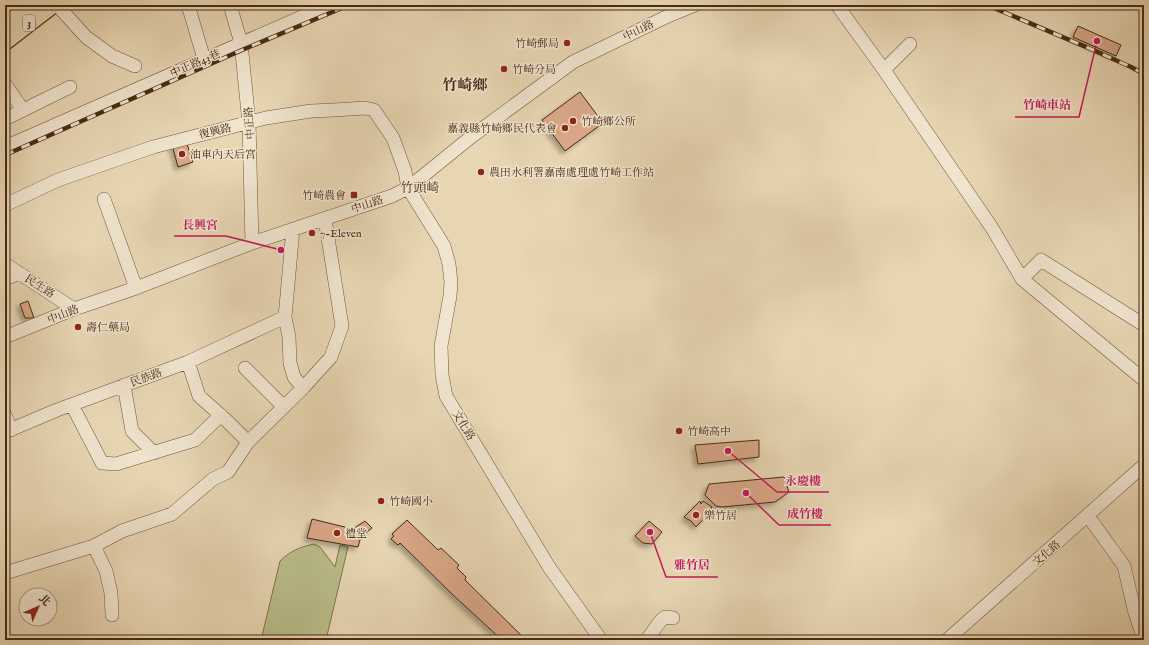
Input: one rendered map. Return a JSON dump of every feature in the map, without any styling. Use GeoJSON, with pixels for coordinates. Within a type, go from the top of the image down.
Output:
{"type":"FeatureCollection","features":[{"type":"Feature","properties":{"kind":"main road","name":"3"},"geometry":{"type":"LineString","coordinates":[[5,24],[29,5]]}},
{"type":"Feature","properties":{"kind":"main road","name":"3"},"geometry":{"type":"LineString","coordinates":[[5,42],[53,5]]}},
{"type":"Feature","properties":{"kind":"street"},"geometry":{"type":"LineString","coordinates":[[57,5],[86,37],[112,56],[135,66]]}},
{"type":"Feature","properties":{"kind":"street"},"geometry":{"type":"LineString","coordinates":[[188,5],[204,60]]}},
{"type":"Feature","properties":{"kind":"street","name":"中正路"},"geometry":{"type":"LineString","coordinates":[[230,5],[241,43],[250,123],[252,243]]}},
{"type":"Feature","properties":{"kind":"street","name":"中正路43巷"},"geometry":{"type":"LineString","coordinates":[[5,147],[329,5]]}},
{"type":"Feature","properties":{"kind":"street","name":"中山路"},"geometry":{"type":"LineString","coordinates":[[5,337],[74,309],[136,288],[252,243],[392,196],[408,188],[471,137],[573,62],[668,16],[695,5]]}},
{"type":"Feature","properties":{"kind":"street"},"geometry":{"type":"LineString","coordinates":[[837,5],[884,70],[992,228],[1022,279],[1144,380]]}},
{"type":"Feature","properties":{"kind":"street"},"geometry":{"type":"LineString","coordinates":[[884,70],[910,44]]}},
{"type":"Feature","properties":{"kind":"street"},"geometry":{"type":"LineString","coordinates":[[5,84],[23,110]]}},
{"type":"Feature","properties":{"kind":"street"},"geometry":{"type":"LineString","coordinates":[[5,119],[70,87]]}},
{"type":"Feature","properties":{"kind":"street","name":"復興路"},"geometry":{"type":"LineString","coordinates":[[5,205],[58,180],[153,147],[266,118],[311,111],[365,108],[374,110],[393,138],[405,171],[408,188]]}},
{"type":"Feature","properties":{"kind":"street","name":"文化路"},"geometry":{"type":"LineString","coordinates":[[408,188],[444,246],[449,264],[451,282],[450,296],[441,346],[442,375],[446,396],[550,567],[597,638]]}},
{"type":"Feature","properties":{"kind":"street"},"geometry":{"type":"LineString","coordinates":[[104,199],[136,288]]}},
{"type":"Feature","properties":{"kind":"street"},"geometry":{"type":"LineString","coordinates":[[5,573],[94,546],[122,531],[172,514],[213,479],[228,472],[248,442],[303,388],[331,356],[342,326],[325,218]]}},
{"type":"Feature","properties":{"kind":"street"},"geometry":{"type":"LineString","coordinates":[[294,229],[285,317],[289,337],[290,363],[294,377],[303,388]]}},
{"type":"Feature","properties":{"kind":"street"},"geometry":{"type":"LineString","coordinates":[[1022,279],[1041,260],[1144,324]]}},
{"type":"Feature","properties":{"kind":"street","name":"民生路"},"geometry":{"type":"LineString","coordinates":[[5,264],[74,309]]}},
{"type":"Feature","properties":{"kind":"street"},"geometry":{"type":"LineString","coordinates":[[5,279],[19,273]]}},
{"type":"Feature","properties":{"kind":"street","name":"民族路"},"geometry":{"type":"LineString","coordinates":[[8,431],[72,404],[188,362],[285,317]]}},
{"type":"Feature","properties":{"kind":"street"},"geometry":{"type":"LineString","coordinates":[[188,362],[200,396],[248,442]]}},
{"type":"Feature","properties":{"kind":"street"},"geometry":{"type":"LineString","coordinates":[[246,368],[284,406]]}},
{"type":"Feature","properties":{"kind":"street"},"geometry":{"type":"LineString","coordinates":[[124,385],[132,431],[154,453]]}},
{"type":"Feature","properties":{"kind":"street"},"geometry":{"type":"LineString","coordinates":[[72,404],[102,463],[116,464],[195,440],[221,415]]}},
{"type":"Feature","properties":{"kind":"street"},"geometry":{"type":"LineString","coordinates":[[5,415],[8,431]]}},
{"type":"Feature","properties":{"kind":"street","name":"文化路"},"geometry":{"type":"LineString","coordinates":[[947,640],[1144,466]]}},
{"type":"Feature","properties":{"kind":"street"},"geometry":{"type":"LineString","coordinates":[[1088,516],[1124,566],[1135,613],[1144,640]]}},
{"type":"Feature","properties":{"kind":"street"},"geometry":{"type":"LineString","coordinates":[[94,546],[106,571],[111,593],[112,615]]}},
{"type":"Feature","properties":{"kind":"street"},"geometry":{"type":"LineString","coordinates":[[646,640],[651,635],[659,621],[665,617],[673,618]]}},
{"type":"Feature","properties":{"kind":"green space"},"geometry":{"type":"Polygon","coordinates":[[[314,544],[320,547],[335,567],[340,545],[348,547],[326,640],[261,640],[280,561],[296,550],[314,544]]]}},
{"type":"Feature","properties":{"kind":"building"},"geometry":{"type":"Polygon","coordinates":[[[1078,26],[1121,45],[1116,56],[1073,37],[1078,26]]]}},
{"type":"Feature","properties":{"kind":"building","name":"竹崎鄉公所"},"geometry":{"type":"Polygon","coordinates":[[[580,92],[603,123],[565,151],[542,120],[580,92]]]}},
{"type":"Feature","properties":{"kind":"building","name":"油車內天后宮"},"geometry":{"type":"Polygon","coordinates":[[[186,141],[193,162],[178,167],[172,145],[186,141]]]}},
{"type":"Feature","properties":{"kind":"building"},"geometry":{"type":"Polygon","coordinates":[[[28,301],[34,318],[25,318],[20,304],[28,301]]]}},
{"type":"Feature","properties":{"kind":"building"},"geometry":{"type":"Polygon","coordinates":[[[759,440],[759,457],[698,464],[695,445],[759,440]]]}},
{"type":"Feature","properties":{"kind":"building"},"geometry":{"type":"Polygon","coordinates":[[[784,477],[789,492],[775,502],[722,507],[716,506],[705,495],[709,484],[784,477]]]}},
{"type":"Feature","properties":{"kind":"building","name":"樂竹居"},"geometry":{"type":"Polygon","coordinates":[[[700,501],[701,504],[703,501],[712,507],[709,513],[696,527],[691,521],[684,517],[700,501]]]}},
{"type":"Feature","properties":{"kind":"building","name":"禮堂"},"geometry":{"type":"Polygon","coordinates":[[[312,519],[353,529],[365,521],[372,528],[361,536],[358,547],[307,538],[312,519]]]}},
{"type":"Feature","properties":{"kind":"building"},"geometry":{"type":"Polygon","coordinates":[[[407,520],[438,550],[441,548],[459,565],[457,568],[466,577],[465,580],[526,640],[502,640],[400,543],[398,545],[391,539],[394,536],[392,534],[407,520]]]}},
{"type":"Feature","properties":{"kind":"building"},"geometry":{"type":"Polygon","coordinates":[[[649,521],[662,532],[652,544],[643,543],[635,536],[649,521]]]}},
{"type":"Feature","properties":{"kind":"railway"},"geometry":{"type":"LineString","coordinates":[[5,155],[242,50],[349,5]]}},
{"type":"Feature","properties":{"kind":"railway"},"geometry":{"type":"LineString","coordinates":[[987,5],[1093,50],[1144,74]]}},
{"type":"Feature","properties":{"kind":"place","name":"竹崎車站"},"geometry":{"type":"Point","coordinates":[1097,41]}},
{"type":"Feature","properties":{"kind":"place","name":"竹崎郵局"},"geometry":{"type":"Point","coordinates":[567,43]}},
{"type":"Feature","properties":{"kind":"place","name":"竹崎分局"},"geometry":{"type":"Point","coordinates":[504,69]}},
{"type":"Feature","properties":{"kind":"place","name":"竹崎鄉公所"},"geometry":{"type":"Point","coordinates":[573,121]}},
{"type":"Feature","properties":{"kind":"place","name":"嘉義縣竹崎鄉民代表會"},"geometry":{"type":"Point","coordinates":[565,128]}},
{"type":"Feature","properties":{"kind":"place","name":"油車內天后宮"},"geometry":{"type":"Point","coordinates":[182,154]}},
{"type":"Feature","properties":{"kind":"place","name":"農田水利署嘉南處理處竹崎工作站"},"geometry":{"type":"Point","coordinates":[481,172]}},
{"type":"Feature","properties":{"kind":"place","name":"竹崎農會"},"geometry":{"type":"Point","coordinates":[354,195]}},
{"type":"Feature","properties":{"kind":"place","name":"7-Eleven"},"geometry":{"type":"Point","coordinates":[312,233]}},
{"type":"Feature","properties":{"kind":"place","name":"長興宮"},"geometry":{"type":"Point","coordinates":[281,250]}},
{"type":"Feature","properties":{"kind":"place","name":"壽仁藥局"},"geometry":{"type":"Point","coordinates":[78,327]}},
{"type":"Feature","properties":{"kind":"place","name":"竹崎高中"},"geometry":{"type":"Point","coordinates":[679,431]}},
{"type":"Feature","properties":{"kind":"place","name":"永慶樓"},"geometry":{"type":"Point","coordinates":[728,451]}},
{"type":"Feature","properties":{"kind":"place","name":"成竹樓"},"geometry":{"type":"Point","coordinates":[746,493]}},
{"type":"Feature","properties":{"kind":"place","name":"竹崎國小"},"geometry":{"type":"Point","coordinates":[381,501]}},
{"type":"Feature","properties":{"kind":"place","name":"樂竹居"},"geometry":{"type":"Point","coordinates":[696,515]}},
{"type":"Feature","properties":{"kind":"place","name":"雅竹居"},"geometry":{"type":"Point","coordinates":[650,532]}},
{"type":"Feature","properties":{"kind":"place","name":"禮堂"},"geometry":{"type":"Point","coordinates":[337,533]}},
{"type":"Feature","properties":{"kind":"district","name":"竹崎鄉"},"geometry":{"type":"Point","coordinates":[465,85]}},
{"type":"Feature","properties":{"kind":"district","name":"竹頭崎"},"geometry":{"type":"Point","coordinates":[420,187]}}]}
